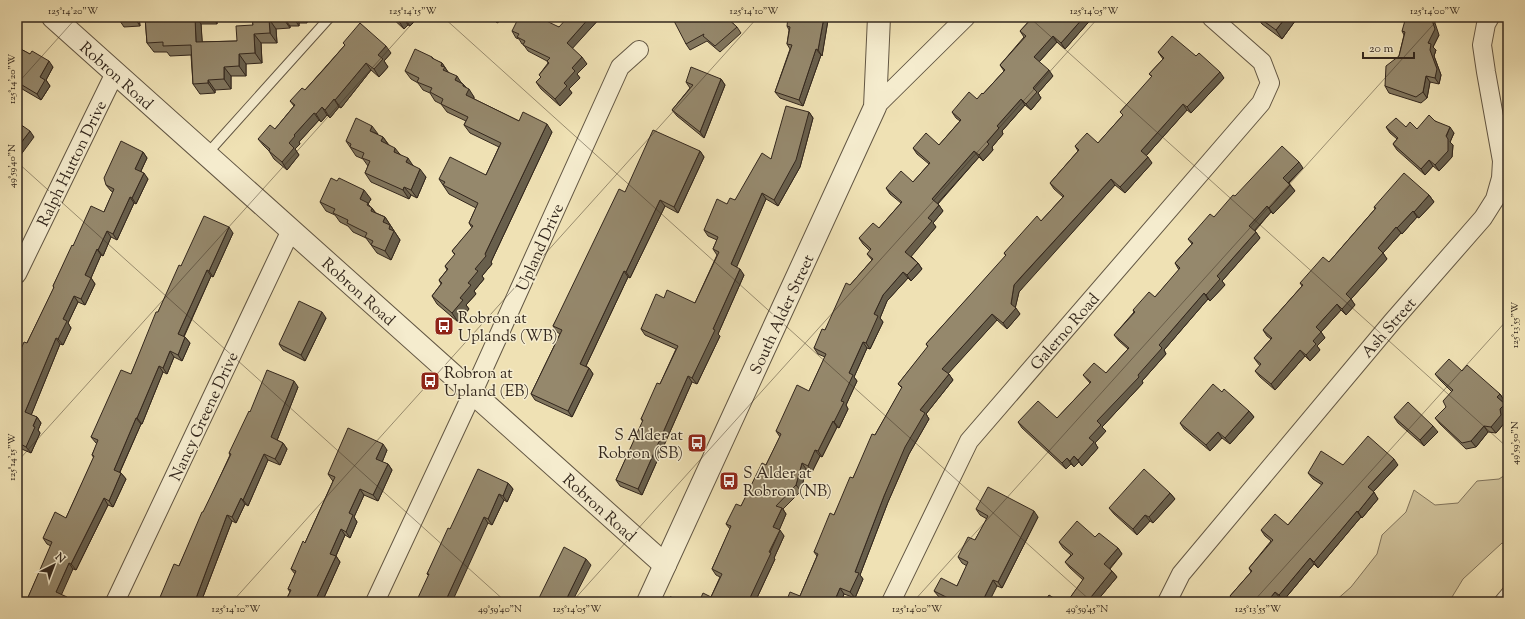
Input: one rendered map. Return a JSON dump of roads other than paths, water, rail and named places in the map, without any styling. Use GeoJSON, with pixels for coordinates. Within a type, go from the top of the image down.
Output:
{"type":"FeatureCollection","features":[{"type":"Feature","properties":{"kind":"street","name":"Robron Road"},"geometry":{"type":"LineString","coordinates":[[53,17],[665,565]]}},
{"type":"Feature","properties":{"kind":"street","name":"South Alder Street"},"geometry":{"type":"LineString","coordinates":[[648,602],[876,107],[880,17]]}},
{"type":"Feature","properties":{"kind":"street"},"geometry":{"type":"LineString","coordinates":[[876,107],[966,17]]}},
{"type":"Feature","properties":{"kind":"street","name":"Galerno Road"},"geometry":{"type":"LineString","coordinates":[[891,602],[969,441],[1261,103],[1270,83],[1262,62],[1211,17]]}},
{"type":"Feature","properties":{"kind":"street","name":"Ash Street"},"geometry":{"type":"LineString","coordinates":[[1167,602],[1181,574],[1392,322],[1483,218],[1495,199],[1505,160],[1486,72],[1482,45],[1486,24],[1490,17]]}},
{"type":"Feature","properties":{"kind":"street","name":"Upland Drive"},"geometry":{"type":"LineString","coordinates":[[375,602],[473,392],[620,67],[639,50]]}},
{"type":"Feature","properties":{"kind":"street","name":"Ralph Hutton Drive"},"geometry":{"type":"LineString","coordinates":[[17,274],[114,73]]}},
{"type":"Feature","properties":{"kind":"street","name":"Nancy Greene Drive"},"geometry":{"type":"LineString","coordinates":[[115,602],[291,230]]}},
{"type":"Feature","properties":{"kind":"lane"},"geometry":{"type":"LineString","coordinates":[[206,155],[330,17]]}},
{"type":"Feature","properties":{"kind":"lane"},"geometry":{"type":"LineString","coordinates":[[1498,602],[1508,590]]}},
{"type":"Feature","properties":{"kind":"place","name":"Robron at Uplands (WB)"},"geometry":{"type":"Point","coordinates":[444,326]}},
{"type":"Feature","properties":{"kind":"place","name":"Robron at Upland (EB)"},"geometry":{"type":"Point","coordinates":[430,381]}},
{"type":"Feature","properties":{"kind":"place","name":"S Alder at Robron (SB)"},"geometry":{"type":"Point","coordinates":[697,443]}},
{"type":"Feature","properties":{"kind":"place","name":"S Alder at Robron (NB)"},"geometry":{"type":"Point","coordinates":[729,481]}}]}
